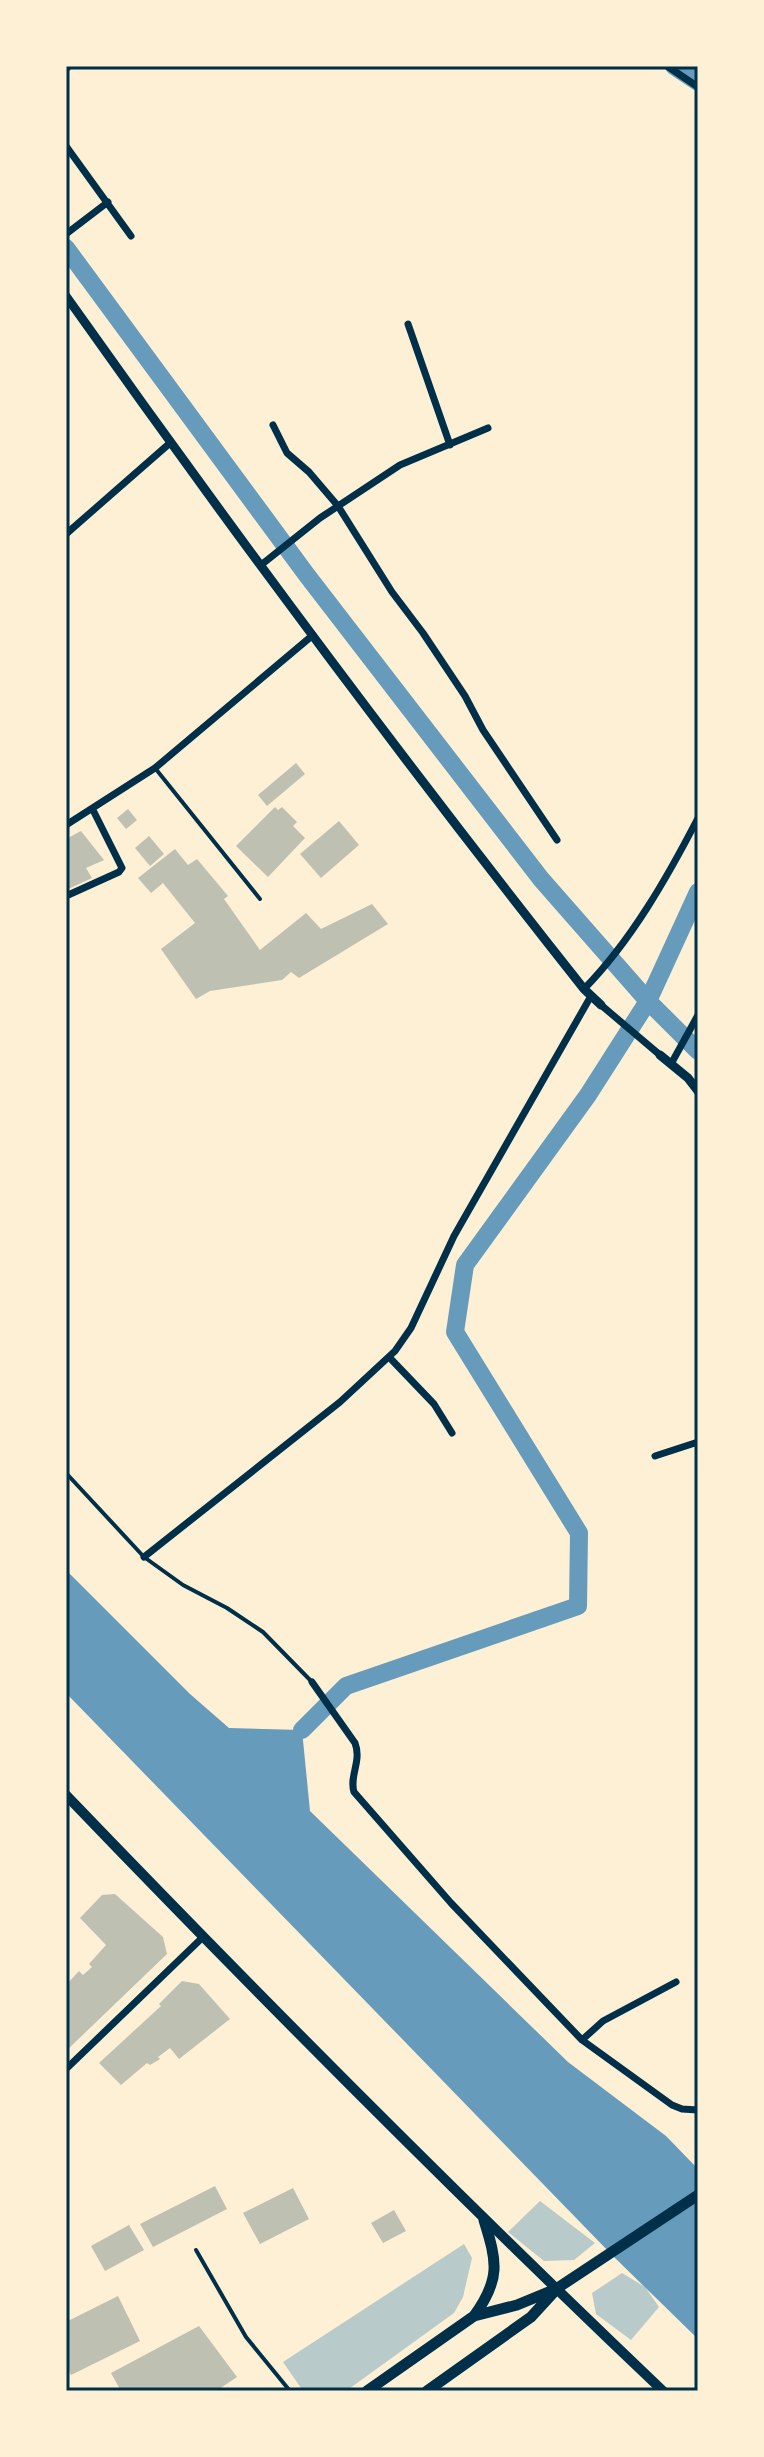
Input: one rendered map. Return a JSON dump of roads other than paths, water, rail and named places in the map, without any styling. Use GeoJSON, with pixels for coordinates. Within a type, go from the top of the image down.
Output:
{"type":"FeatureCollection","features":[{"type":"Feature","properties":{"kind":"main road"},"geometry":{"type":"LineString","coordinates":[[66,1795],[484,2220],[663,2391]]}},
{"type":"Feature","properties":{"kind":"main road"},"geometry":{"type":"LineString","coordinates":[[474,2316],[517,2305],[556,2289],[698,2195]]}},
{"type":"Feature","properties":{"kind":"main road"},"geometry":{"type":"LineString","coordinates":[[367,2391],[474,2316],[491,2293],[494,2272],[492,2247],[484,2220]]}},
{"type":"Feature","properties":{"kind":"main road"},"geometry":{"type":"LineString","coordinates":[[427,2391],[531,2317],[556,2289]]}},
{"type":"Feature","properties":{"kind":"street"},"geometry":{"type":"LineString","coordinates":[[667,66],[698,87]]}},
{"type":"Feature","properties":{"kind":"street"},"geometry":{"type":"LineString","coordinates":[[66,146],[131,236]]}},
{"type":"Feature","properties":{"kind":"street"},"geometry":{"type":"LineString","coordinates":[[66,234],[108,202]]}},
{"type":"Feature","properties":{"kind":"street"},"geometry":{"type":"LineString","coordinates":[[66,296],[170,443],[313,635],[466,839],[588,993],[698,1091]]}},
{"type":"Feature","properties":{"kind":"street"},"geometry":{"type":"LineString","coordinates":[[408,324],[450,445]]}},
{"type":"Feature","properties":{"kind":"street"},"geometry":{"type":"LineString","coordinates":[[273,425],[287,453],[309,472],[338,506],[557,840]]}},
{"type":"Feature","properties":{"kind":"street"},"geometry":{"type":"LineString","coordinates":[[261,565],[320,518],[400,465],[488,428]]}},
{"type":"Feature","properties":{"kind":"street"},"geometry":{"type":"LineString","coordinates":[[66,534],[170,443]]}},
{"type":"Feature","properties":{"kind":"street"},"geometry":{"type":"LineString","coordinates":[[66,825],[155,768],[313,635]]}},
{"type":"Feature","properties":{"kind":"street"},"geometry":{"type":"LineString","coordinates":[[66,896],[122,868],[93,810]]}},
{"type":"Feature","properties":{"kind":"street"},"geometry":{"type":"LineString","coordinates":[[144,1557],[340,1402],[389,1357],[411,1328],[454,1236],[592,981],[618,948],[678,857],[698,818]]}},
{"type":"Feature","properties":{"kind":"street"},"geometry":{"type":"LineString","coordinates":[[671,1064],[698,1015]]}},
{"type":"Feature","properties":{"kind":"street"},"geometry":{"type":"LineString","coordinates":[[389,1357],[434,1404],[452,1433]]}},
{"type":"Feature","properties":{"kind":"street"},"geometry":{"type":"LineString","coordinates":[[655,1456],[698,1442]]}},
{"type":"Feature","properties":{"kind":"street"},"geometry":{"type":"LineString","coordinates":[[312,1682],[342,1722],[358,1752],[352,1782],[354,1792],[451,1903],[582,2040],[672,2105],[698,2110]]}},
{"type":"Feature","properties":{"kind":"street"},"geometry":{"type":"LineString","coordinates":[[66,2069],[203,1937]]}},
{"type":"Feature","properties":{"kind":"street"},"geometry":{"type":"LineString","coordinates":[[582,2040],[603,2021],[676,1982]]}},
{"type":"Feature","properties":{"kind":"lane"},"geometry":{"type":"LineString","coordinates":[[155,768],[260,899]]}},
{"type":"Feature","properties":{"kind":"lane"},"geometry":{"type":"LineString","coordinates":[[66,1473],[144,1557],[183,1585],[227,1608],[263,1632],[312,1682]]}},
{"type":"Feature","properties":{"kind":"lane"},"geometry":{"type":"LineString","coordinates":[[196,2250],[246,2337],[290,2391]]}},
{"type":"Feature","properties":{"kind":"water"},"geometry":{"type":"Polygon","coordinates":[[[66,1570],[190,1694],[229,1728],[302,1730],[310,1811],[568,2062],[666,2136],[698,2169],[698,2339],[613,2256],[66,1693],[66,1570]]]}},
{"type":"Feature","properties":{"kind":"waterway"},"geometry":{"type":"LineString","coordinates":[[674,66],[698,82]]}},
{"type":"Feature","properties":{"kind":"waterway"},"geometry":{"type":"LineString","coordinates":[[66,248],[306,574],[541,879],[648,1001],[698,1051]]}},
{"type":"Feature","properties":{"kind":"waterway"},"geometry":{"type":"LineString","coordinates":[[302,1730],[346,1686],[578,1606],[579,1533],[455,1332],[465,1265],[588,1095],[648,1001],[698,892]]}}]}
